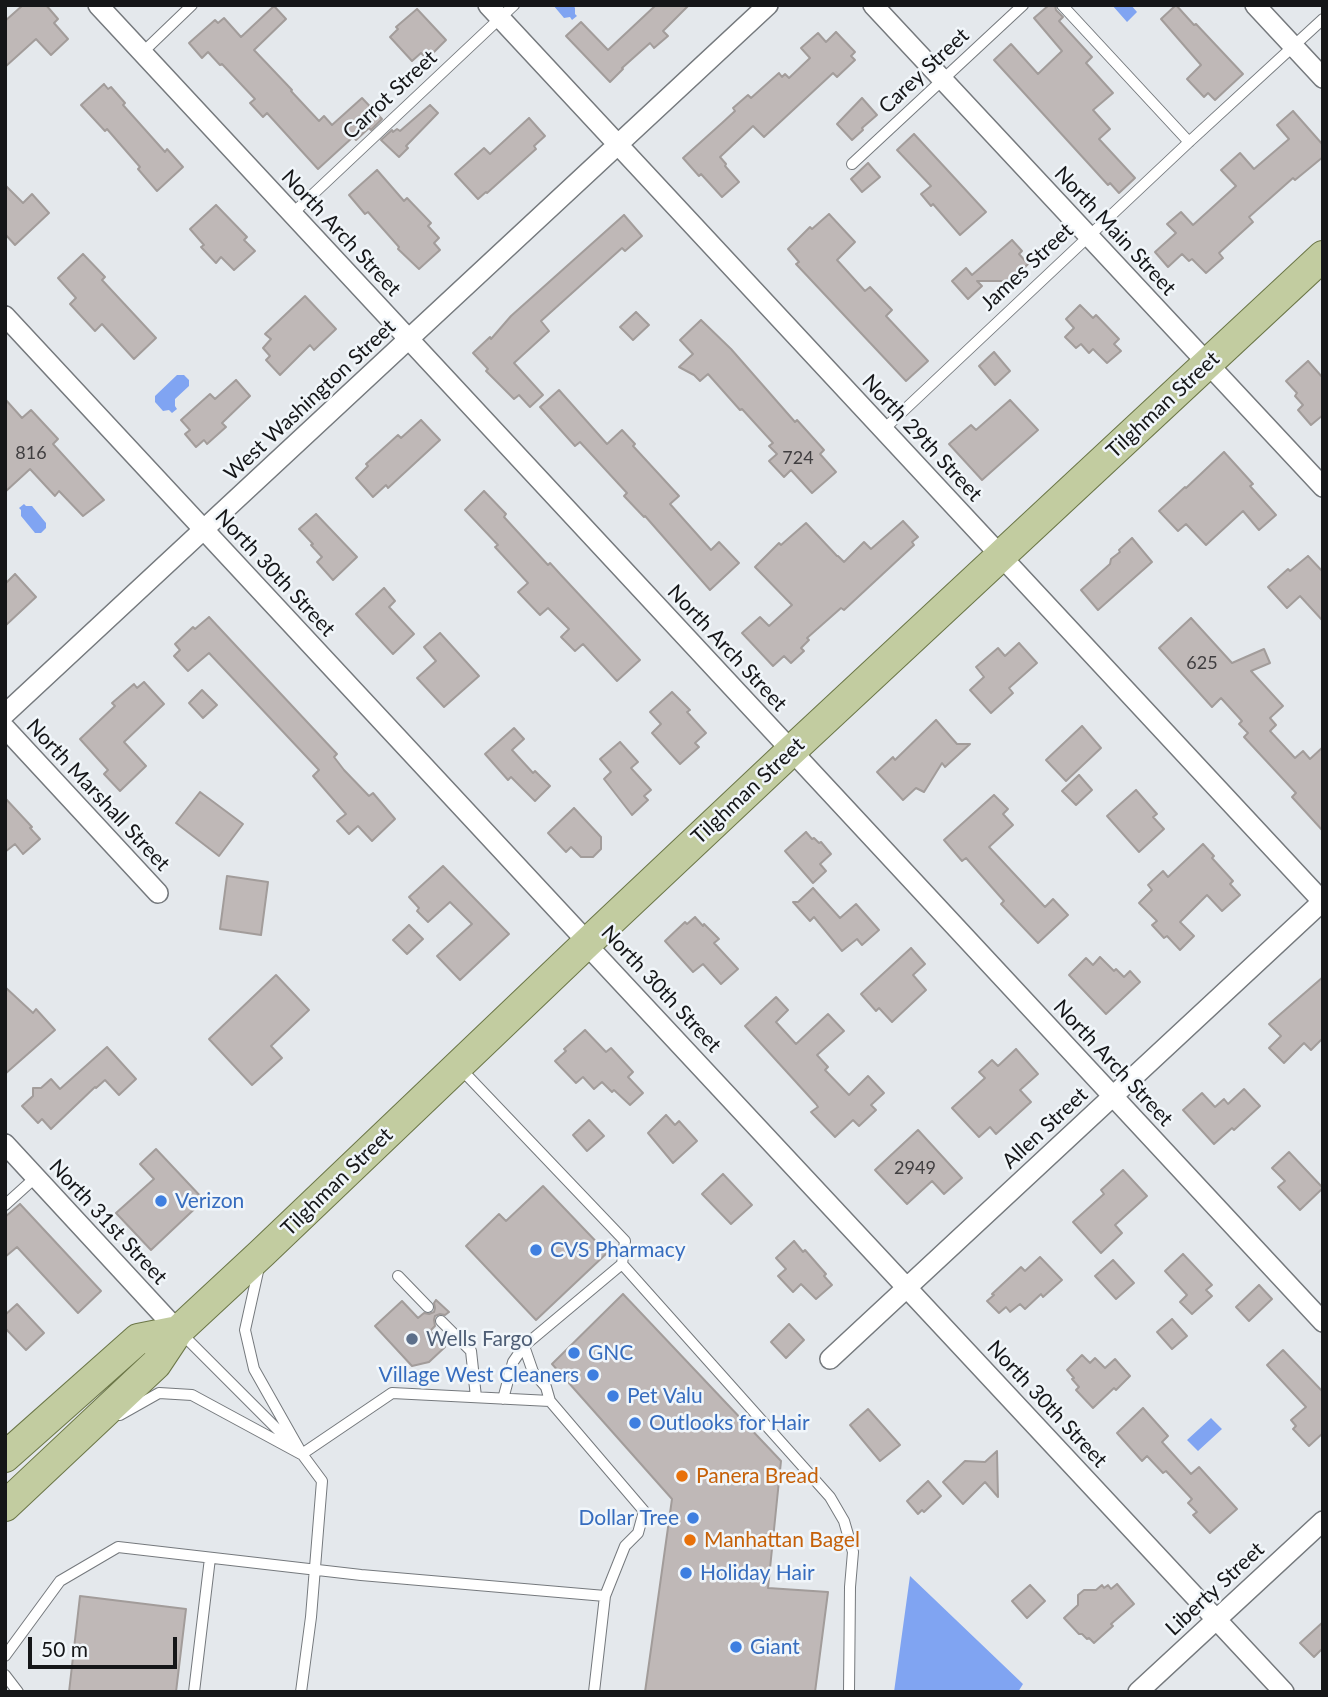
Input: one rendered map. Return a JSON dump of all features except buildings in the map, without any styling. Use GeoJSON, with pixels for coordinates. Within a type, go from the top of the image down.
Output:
{"type":"FeatureCollection","features":[{"type":"Feature","properties":{"kind":"main road","name":"Tilghman Street"},"geometry":{"type":"LineString","coordinates":[[5,1506],[156,1364],[178,1331],[586,944],[1323,256]]}},
{"type":"Feature","properties":{"kind":"main road"},"geometry":{"type":"LineString","coordinates":[[5,1457],[138,1339],[178,1331]]}},
{"type":"Feature","properties":{"kind":"street","name":"North Arch Street"},"geometry":{"type":"LineString","coordinates":[[98,5],[1323,1322]]}},
{"type":"Feature","properties":{"kind":"street","name":"West Washington Street"},"geometry":{"type":"LineString","coordinates":[[5,714],[768,5]]}},
{"type":"Feature","properties":{"kind":"street","name":"North Main Street"},"geometry":{"type":"LineString","coordinates":[[873,5],[1323,487]]}},
{"type":"Feature","properties":{"kind":"street"},"geometry":{"type":"LineString","coordinates":[[1255,5],[1323,78]]}},
{"type":"Feature","properties":{"kind":"street","name":"North 29th Street"},"geometry":{"type":"LineString","coordinates":[[501,10],[618,145],[1323,902]]}},
{"type":"Feature","properties":{"kind":"street","name":"North 30th Street"},"geometry":{"type":"LineString","coordinates":[[5,316],[1284,1692]]}},
{"type":"Feature","properties":{"kind":"street","name":"North Marshall Street"},"geometry":{"type":"LineString","coordinates":[[5,728],[158,893]]}},
{"type":"Feature","properties":{"kind":"street","name":"Allen Street"},"geometry":{"type":"LineString","coordinates":[[830,1359],[1323,902]]}},
{"type":"Feature","properties":{"kind":"street","name":"North 31st Street"},"geometry":{"type":"LineString","coordinates":[[5,1144],[178,1331]]}},
{"type":"Feature","properties":{"kind":"street","name":"Liberty Street"},"geometry":{"type":"LineString","coordinates":[[1138,1692],[1323,1521]]}},
{"type":"Feature","properties":{"kind":"lane"},"geometry":{"type":"LineString","coordinates":[[142,53],[192,5]]}},
{"type":"Feature","properties":{"kind":"lane","name":"Carey Street"},"geometry":{"type":"LineString","coordinates":[[852,164],[1023,5]]}},
{"type":"Feature","properties":{"kind":"lane"},"geometry":{"type":"LineString","coordinates":[[1062,5],[1189,142]]}},
{"type":"Feature","properties":{"kind":"lane","name":"Carrot Street"},"geometry":{"type":"LineString","coordinates":[[292,214],[501,10]]}},
{"type":"Feature","properties":{"kind":"lane","name":"James Street"},"geometry":{"type":"LineString","coordinates":[[883,430],[1323,19]]}},
{"type":"Feature","properties":{"kind":"lane"},"geometry":{"type":"LineString","coordinates":[[458,1066],[625,1241],[622,1264],[524,1346],[513,1362],[503,1399]]}},
{"type":"Feature","properties":{"kind":"lane"},"geometry":{"type":"LineString","coordinates":[[5,1205],[36,1177]]}},
{"type":"Feature","properties":{"kind":"lane"},"geometry":{"type":"LineString","coordinates":[[262,1253],[245,1330],[254,1369],[302,1454],[322,1481],[316,1570],[302,1692]]}},
{"type":"Feature","properties":{"kind":"lane"},"geometry":{"type":"LineString","coordinates":[[622,1264],[830,1497],[844,1521],[853,1552],[849,1692]]}},
{"type":"Feature","properties":{"kind":"lane"},"geometry":{"type":"LineString","coordinates":[[398,1276],[428,1307]]}},
{"type":"Feature","properties":{"kind":"lane"},"geometry":{"type":"LineString","coordinates":[[442,1321],[471,1350],[476,1397]]}},
{"type":"Feature","properties":{"kind":"lane"},"geometry":{"type":"LineString","coordinates":[[178,1331],[302,1454]]}},
{"type":"Feature","properties":{"kind":"lane"},"geometry":{"type":"LineString","coordinates":[[524,1346],[533,1372],[546,1387],[550,1401],[644,1511],[638,1532],[625,1546],[605,1597],[594,1692]]}},
{"type":"Feature","properties":{"kind":"lane"},"geometry":{"type":"LineString","coordinates":[[302,1454],[392,1392],[550,1401]]}},
{"type":"Feature","properties":{"kind":"lane"},"geometry":{"type":"LineString","coordinates":[[114,1420],[159,1394],[192,1395],[302,1454]]}},
{"type":"Feature","properties":{"kind":"lane"},"geometry":{"type":"LineString","coordinates":[[41,1472],[103,1427]]}},
{"type":"Feature","properties":{"kind":"lane"},"geometry":{"type":"LineString","coordinates":[[5,1656],[60,1581],[118,1547],[316,1570],[605,1597]]}},
{"type":"Feature","properties":{"kind":"lane"},"geometry":{"type":"LineString","coordinates":[[194,1692],[210,1558]]}},
{"type":"Feature","properties":{"kind":"lane"},"geometry":{"type":"LineString","coordinates":[[5,1675],[19,1692]]}},
{"type":"Feature","properties":{"kind":"water"},"geometry":{"type":"Polygon","coordinates":[[[553,5],[573,5],[577,16],[572,20],[570,17],[564,18],[553,5]]]}},
{"type":"Feature","properties":{"kind":"water"},"geometry":{"type":"Polygon","coordinates":[[[1112,5],[1131,5],[1137,12],[1127,22],[1112,5]]]}},
{"type":"Feature","properties":{"kind":"water"},"geometry":{"type":"Polygon","coordinates":[[[177,375],[184,375],[189,380],[189,386],[175,399],[177,409],[172,413],[169,410],[163,411],[155,402],[155,396],[177,375]]]}},
{"type":"Feature","properties":{"kind":"water"},"geometry":{"type":"Polygon","coordinates":[[[24,504],[32,506],[46,523],[46,528],[41,533],[35,533],[21,516],[19,508],[24,504]]]}},
{"type":"Feature","properties":{"kind":"water"},"geometry":{"type":"Polygon","coordinates":[[[1211,1418],[1222,1429],[1198,1451],[1187,1440],[1211,1418]]]}},
{"type":"Feature","properties":{"kind":"water"},"geometry":{"type":"Polygon","coordinates":[[[910,1576],[1023,1684],[1018,1692],[894,1692],[910,1576]]]}},
{"type":"Feature","properties":{"kind":"place","name":"Verizon"},"geometry":{"type":"Point","coordinates":[161,1201]}},
{"type":"Feature","properties":{"kind":"place","name":"CVS Pharmacy"},"geometry":{"type":"Point","coordinates":[536,1250]}},
{"type":"Feature","properties":{"kind":"place","name":"Wells Fargo"},"geometry":{"type":"Point","coordinates":[412,1339]}},
{"type":"Feature","properties":{"kind":"place","name":"GNC"},"geometry":{"type":"Point","coordinates":[574,1353]}},
{"type":"Feature","properties":{"kind":"place","name":"Village West Cleaners"},"geometry":{"type":"Point","coordinates":[593,1375]}},
{"type":"Feature","properties":{"kind":"place","name":"Pet Valu"},"geometry":{"type":"Point","coordinates":[613,1396]}},
{"type":"Feature","properties":{"kind":"place","name":"Outlooks for Hair"},"geometry":{"type":"Point","coordinates":[635,1423]}},
{"type":"Feature","properties":{"kind":"place","name":"Panera Bread"},"geometry":{"type":"Point","coordinates":[682,1476]}},
{"type":"Feature","properties":{"kind":"place","name":"Dollar Tree"},"geometry":{"type":"Point","coordinates":[693,1518]}},
{"type":"Feature","properties":{"kind":"place","name":"Manhattan Bagel"},"geometry":{"type":"Point","coordinates":[690,1540]}},
{"type":"Feature","properties":{"kind":"place","name":"Holiday Hair"},"geometry":{"type":"Point","coordinates":[686,1573]}},
{"type":"Feature","properties":{"kind":"place","name":"Giant"},"geometry":{"type":"Point","coordinates":[736,1647]}}]}
